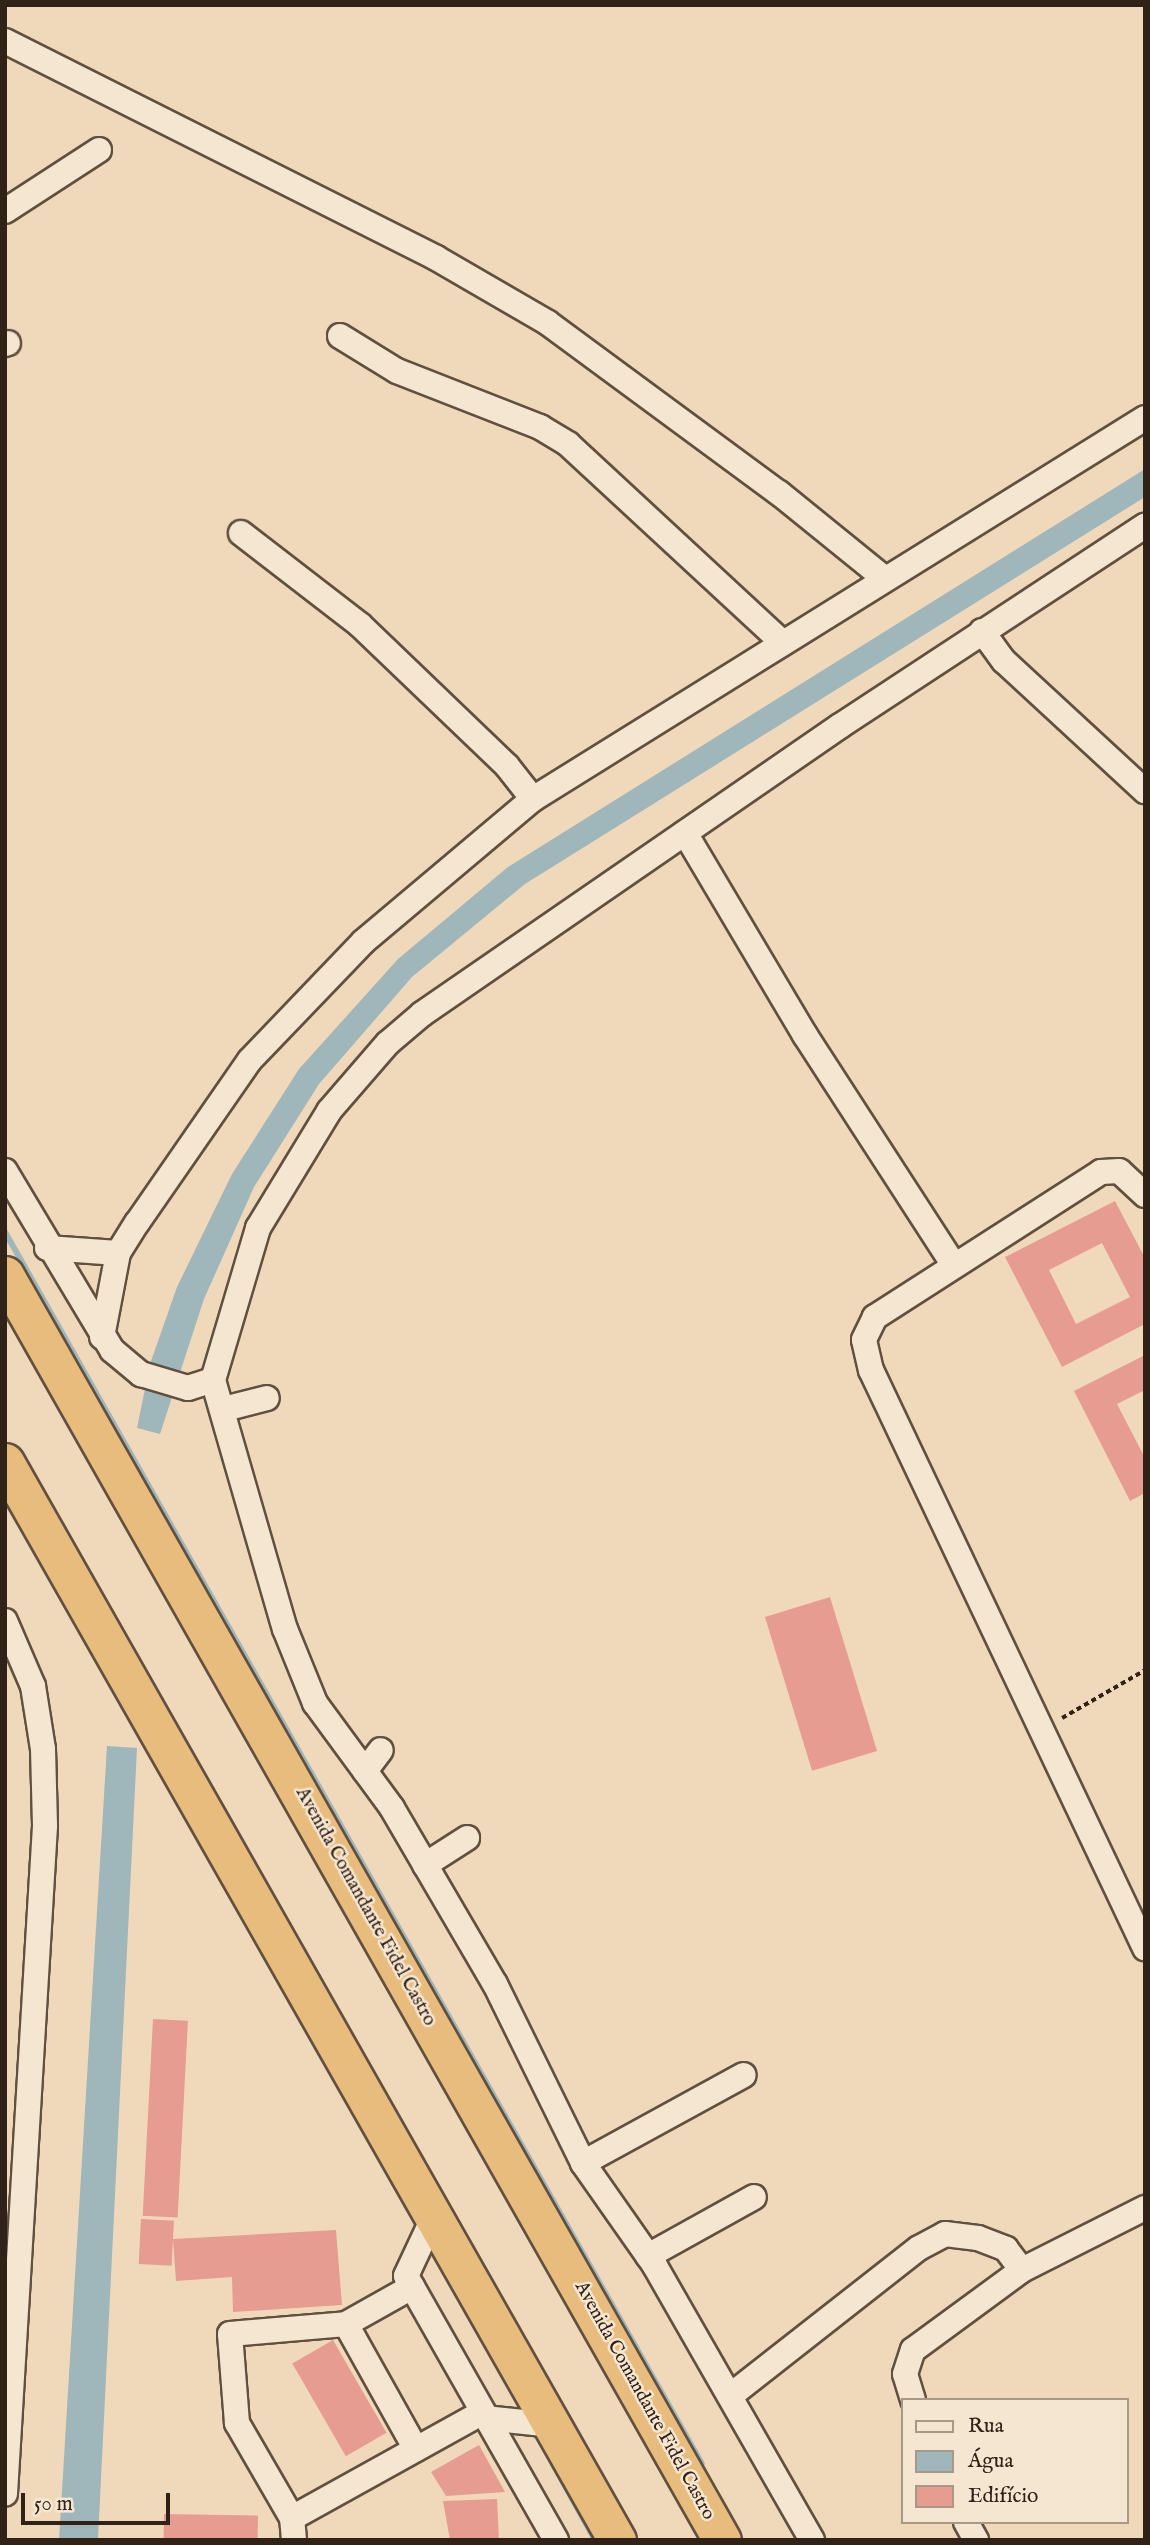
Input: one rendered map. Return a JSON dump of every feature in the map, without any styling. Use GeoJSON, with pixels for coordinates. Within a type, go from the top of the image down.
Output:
{"type":"FeatureCollection","features":[{"type":"Feature","properties":{"kind":"highway","name":"Avenida Comandante Fidel Castro"},"geometry":{"type":"LineString","coordinates":[[5,1275],[722,2540]]}},
{"type":"Feature","properties":{"kind":"highway"},"geometry":{"type":"LineString","coordinates":[[5,1462],[435,2214],[617,2540]]}},
{"type":"Feature","properties":{"kind":"street"},"geometry":{"type":"LineString","coordinates":[[5,41],[363,220],[548,323],[768,484],[884,578]]}},
{"type":"Feature","properties":{"kind":"street"},"geometry":{"type":"LineString","coordinates":[[5,211],[99,150]]}},
{"type":"Feature","properties":{"kind":"street"},"geometry":{"type":"LineString","coordinates":[[340,336],[397,371],[540,427],[568,444],[782,642]]}},
{"type":"Feature","properties":{"kind":"street"},"geometry":{"type":"LineString","coordinates":[[102,1337],[118,1253],[250,1060],[294,1008],[363,942],[533,799],[884,578],[1145,418]]}},
{"type":"Feature","properties":{"kind":"street"},"geometry":{"type":"LineString","coordinates":[[812,2540],[648,2256],[583,2163],[495,1984],[425,1865],[365,1770],[315,1703],[285,1629],[224,1409],[213,1380],[239,1278],[258,1228],[353,1081],[422,1014],[982,631],[1145,526]]}},
{"type":"Feature","properties":{"kind":"street"},"geometry":{"type":"LineString","coordinates":[[241,533],[360,625],[507,766],[533,799]]}},
{"type":"Feature","properties":{"kind":"street"},"geometry":{"type":"LineString","coordinates":[[982,631],[1004,662],[1145,791]]}},
{"type":"Feature","properties":{"kind":"street"},"geometry":{"type":"LineString","coordinates":[[685,832],[805,1035],[954,1265]]}},
{"type":"Feature","properties":{"kind":"street"},"geometry":{"type":"LineString","coordinates":[[5,1171],[47,1248],[102,1337],[141,1374],[188,1388],[213,1380]]}},
{"type":"Feature","properties":{"kind":"street"},"geometry":{"type":"LineString","coordinates":[[1145,1195],[1119,1171],[1101,1172],[875,1317],[864,1340],[871,1370],[1145,1948]]}},
{"type":"Feature","properties":{"kind":"street"},"geometry":{"type":"LineString","coordinates":[[47,1248],[118,1253]]}},
{"type":"Feature","properties":{"kind":"street"},"geometry":{"type":"LineString","coordinates":[[224,1409],[267,1398]]}},
{"type":"Feature","properties":{"kind":"street"},"geometry":{"type":"LineString","coordinates":[[5,1621],[33,1686],[43,1749],[45,1826],[7,2367],[5,2494]]}},
{"type":"Feature","properties":{"kind":"street"},"geometry":{"type":"LineString","coordinates":[[365,1770],[381,1750]]}},
{"type":"Feature","properties":{"kind":"street"},"geometry":{"type":"LineString","coordinates":[[425,1865],[467,1838]]}},
{"type":"Feature","properties":{"kind":"street"},"geometry":{"type":"LineString","coordinates":[[583,2163],[744,2075]]}},
{"type":"Feature","properties":{"kind":"street"},"geometry":{"type":"LineString","coordinates":[[648,2256],[754,2197]]}},
{"type":"Feature","properties":{"kind":"street"},"geometry":{"type":"LineString","coordinates":[[912,2398],[905,2374],[914,2350],[1022,2270],[1145,2208]]}},
{"type":"Feature","properties":{"kind":"street"},"geometry":{"type":"LineString","coordinates":[[435,2214],[406,2276],[556,2540]]}},
{"type":"Feature","properties":{"kind":"street"},"geometry":{"type":"LineString","coordinates":[[730,2396],[919,2248],[944,2234],[1006,2249],[1022,2270]]}},
{"type":"Feature","properties":{"kind":"street"},"geometry":{"type":"LineString","coordinates":[[412,2287],[346,2324],[230,2334],[237,2423],[293,2529],[416,2449],[484,2415],[553,2425]]}},
{"type":"Feature","properties":{"kind":"street"},"geometry":{"type":"LineString","coordinates":[[346,2324],[416,2449]]}},
{"type":"Feature","properties":{"kind":"street"},"geometry":{"type":"LineString","coordinates":[[967,2524],[976,2540]]}},
{"type":"Feature","properties":{"kind":"path"},"geometry":{"type":"LineString","coordinates":[[1062,1718],[1145,1670]]}},
{"type":"Feature","properties":{"kind":"water"},"geometry":{"type":"Polygon","coordinates":[[[1145,469],[1145,497],[525,884],[412,977],[319,1084],[254,1187],[204,1299],[160,1434],[137,1428],[150,1364],[177,1287],[232,1174],[299,1069],[398,959],[508,867],[1145,469]]]}},
{"type":"Feature","properties":{"kind":"water"},"geometry":{"type":"Polygon","coordinates":[[[107,1746],[137,1748],[98,2540],[59,2540],[107,1746]]]}},
{"type":"Feature","properties":{"kind":"building"},"geometry":{"type":"Polygon","coordinates":[[[1115,1201],[1145,1258],[1145,1324],[1062,1367],[1005,1257],[1115,1201]],[[1102,1243],[1049,1270],[1076,1324],[1130,1297],[1102,1243]]]}},
{"type":"Feature","properties":{"kind":"building"},"geometry":{"type":"Polygon","coordinates":[[[1145,1355],[1145,1390],[1117,1404],[1145,1458],[1145,1493],[1130,1501],[1074,1391],[1145,1355]]]}},
{"type":"Feature","properties":{"kind":"building"},"geometry":{"type":"Polygon","coordinates":[[[830,1597],[877,1751],[812,1771],[765,1617],[830,1597]]]}},
{"type":"Feature","properties":{"kind":"building"},"geometry":{"type":"Polygon","coordinates":[[[153,2019],[188,2021],[178,2218],[143,2216],[153,2019]]]}},
{"type":"Feature","properties":{"kind":"building"},"geometry":{"type":"Polygon","coordinates":[[[141,2219],[174,2221],[172,2266],[139,2264],[141,2219]]]}},
{"type":"Feature","properties":{"kind":"building"},"geometry":{"type":"Polygon","coordinates":[[[336,2230],[342,2305],[233,2312],[232,2277],[176,2281],[173,2239],[336,2230]]]}},
{"type":"Feature","properties":{"kind":"building"},"geometry":{"type":"Polygon","coordinates":[[[333,2340],[386,2433],[346,2456],[292,2364],[333,2340]]]}},
{"type":"Feature","properties":{"kind":"building"},"geometry":{"type":"Polygon","coordinates":[[[479,2445],[505,2492],[446,2496],[431,2472],[479,2445]]]}},
{"type":"Feature","properties":{"kind":"building"},"geometry":{"type":"Polygon","coordinates":[[[497,2499],[499,2540],[450,2540],[443,2501],[497,2499]]]}},
{"type":"Feature","properties":{"kind":"building"},"geometry":{"type":"Polygon","coordinates":[[[164,2514],[258,2516],[258,2540],[164,2540],[164,2514]]]}},
{"type":"Feature","properties":{"kind":"waterway"},"geometry":{"type":"LineString","coordinates":[[5,1232],[702,2464]]}},
{"type":"Feature","properties":{"kind":"waterway"},"geometry":{"type":"LineString","coordinates":[[553,2464],[595,2540]]}}]}
